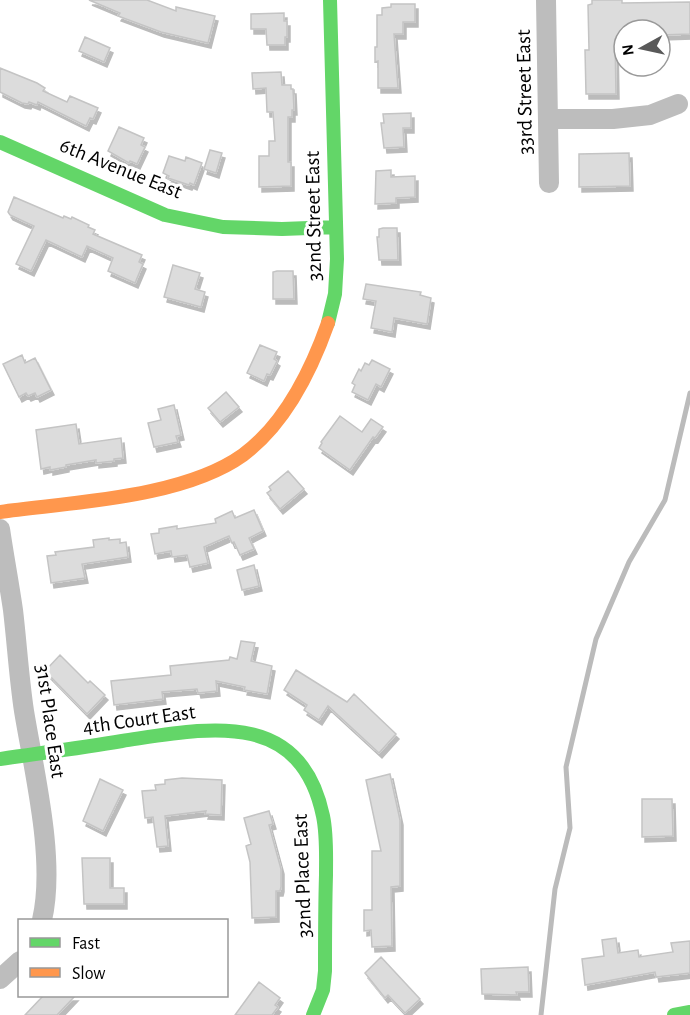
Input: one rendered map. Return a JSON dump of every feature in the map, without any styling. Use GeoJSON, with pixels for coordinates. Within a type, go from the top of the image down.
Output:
{"type":"FeatureCollection","features":[{"type":"Feature","properties":{"kind":"street","name":"32nd Street East"},"geometry":{"type":"LineString","coordinates":[[0,512],[158,489],[195,480],[231,464],[262,438],[287,408],[307,373],[329,318],[334,297],[337,258],[330,0]]}},
{"type":"Feature","properties":{"kind":"street","name":"33rd Street East"},"geometry":{"type":"LineString","coordinates":[[546,0],[549,183]]}},
{"type":"Feature","properties":{"kind":"street"},"geometry":{"type":"LineString","coordinates":[[549,119],[613,119],[650,115],[678,104]]}},
{"type":"Feature","properties":{"kind":"street","name":"6th Avenue East"},"geometry":{"type":"LineString","coordinates":[[0,142],[165,215],[223,227],[282,229],[336,227]]}},
{"type":"Feature","properties":{"kind":"street","name":"31st Place East"},"geometry":{"type":"LineString","coordinates":[[0,528],[46,862],[46,902],[42,919]]}},
{"type":"Feature","properties":{"kind":"street","name":"4th Court East"},"geometry":{"type":"LineString","coordinates":[[0,759],[186,732],[225,729],[264,736],[282,745]]}},
{"type":"Feature","properties":{"kind":"street","name":"32nd Place East"},"geometry":{"type":"LineString","coordinates":[[282,745],[309,776],[324,813],[326,833],[325,971],[323,990],[313,1015]]}},
{"type":"Feature","properties":{"kind":"street"},"geometry":{"type":"LineString","coordinates":[[0,979],[18,963]]}},
{"type":"Feature","properties":{"kind":"street"},"geometry":{"type":"LineString","coordinates":[[674,1015],[690,1012]]}},
{"type":"Feature","properties":{"kind":"building"},"geometry":{"type":"Polygon","coordinates":[[[89,0],[147,0],[176,11],[176,7],[215,16],[208,43],[161,32],[118,16],[120,13],[89,0]]]}},
{"type":"Feature","properties":{"kind":"building"},"geometry":{"type":"Polygon","coordinates":[[[592,0],[622,0],[622,3],[690,2],[690,34],[672,35],[672,18],[612,18],[612,78],[616,78],[616,94],[586,94],[585,50],[589,50],[588,5],[592,4],[592,0]]]}},
{"type":"Feature","properties":{"kind":"building"},"geometry":{"type":"Polygon","coordinates":[[[391,4],[415,4],[415,22],[403,22],[403,34],[394,34],[398,88],[378,88],[378,61],[375,62],[377,15],[382,15],[382,8],[391,7],[391,4]]]}},
{"type":"Feature","properties":{"kind":"building"},"geometry":{"type":"Polygon","coordinates":[[[284,13],[284,21],[287,21],[285,45],[267,45],[266,29],[251,29],[251,14],[284,13]]]}},
{"type":"Feature","properties":{"kind":"building"},"geometry":{"type":"Polygon","coordinates":[[[85,37],[110,48],[104,62],[79,51],[85,37]]]}},
{"type":"Feature","properties":{"kind":"building"},"geometry":{"type":"Polygon","coordinates":[[[0,68],[37,83],[45,88],[43,91],[67,102],[70,96],[98,108],[93,119],[90,118],[86,126],[38,102],[37,105],[29,102],[28,104],[22,103],[0,92],[0,68]]]}},
{"type":"Feature","properties":{"kind":"building"},"geometry":{"type":"Polygon","coordinates":[[[281,72],[282,85],[291,85],[293,89],[294,110],[292,110],[292,117],[288,117],[288,162],[291,162],[291,186],[259,187],[259,156],[269,156],[269,141],[275,141],[273,112],[267,112],[266,88],[253,89],[252,73],[281,72]]]}},
{"type":"Feature","properties":{"kind":"building"},"geometry":{"type":"Polygon","coordinates":[[[411,113],[411,128],[403,128],[404,147],[384,148],[381,123],[384,123],[383,114],[411,113]]]}},
{"type":"Feature","properties":{"kind":"building"},"geometry":{"type":"Polygon","coordinates":[[[119,127],[144,138],[141,145],[145,147],[137,164],[130,161],[129,163],[108,151],[119,127]]]}},
{"type":"Feature","properties":{"kind":"building"},"geometry":{"type":"Polygon","coordinates":[[[210,150],[222,153],[216,173],[204,169],[210,150]]]}},
{"type":"Feature","properties":{"kind":"building"},"geometry":{"type":"Polygon","coordinates":[[[629,153],[630,186],[579,187],[579,154],[629,153]]]}},
{"type":"Feature","properties":{"kind":"building"},"geometry":{"type":"Polygon","coordinates":[[[169,156],[185,161],[186,157],[202,163],[194,185],[168,178],[169,176],[163,173],[169,156]]]}},
{"type":"Feature","properties":{"kind":"building"},"geometry":{"type":"Polygon","coordinates":[[[391,170],[391,177],[415,176],[415,197],[396,198],[396,203],[375,204],[376,171],[391,170]]]}},
{"type":"Feature","properties":{"kind":"building"},"geometry":{"type":"Polygon","coordinates":[[[14,197],[63,218],[64,216],[71,219],[72,217],[89,225],[88,227],[95,230],[93,234],[142,255],[139,262],[143,264],[135,283],[108,271],[113,258],[87,246],[82,257],[46,240],[31,271],[16,264],[34,226],[10,215],[8,212],[14,197]]]}},
{"type":"Feature","properties":{"kind":"building"},"geometry":{"type":"Polygon","coordinates":[[[397,228],[398,260],[379,260],[377,237],[379,237],[379,229],[397,228]]]}},
{"type":"Feature","properties":{"kind":"building"},"geometry":{"type":"Polygon","coordinates":[[[173,265],[200,273],[195,289],[205,292],[201,307],[164,297],[173,265]]]}},
{"type":"Feature","properties":{"kind":"building"},"geometry":{"type":"Polygon","coordinates":[[[293,271],[294,299],[273,299],[273,272],[293,271]]]}},
{"type":"Feature","properties":{"kind":"building"},"geometry":{"type":"Polygon","coordinates":[[[366,284],[421,292],[420,295],[431,298],[427,324],[394,318],[392,332],[371,328],[376,301],[363,299],[366,284]]]}},
{"type":"Feature","properties":{"kind":"building"},"geometry":{"type":"Polygon","coordinates":[[[260,345],[277,352],[274,359],[277,361],[264,381],[247,373],[260,345]]]}},
{"type":"Feature","properties":{"kind":"building"},"geometry":{"type":"Polygon","coordinates":[[[22,355],[25,363],[35,358],[51,390],[37,397],[35,393],[28,396],[26,393],[19,397],[3,364],[22,355]]]}},
{"type":"Feature","properties":{"kind":"building"},"geometry":{"type":"Polygon","coordinates":[[[372,360],[390,369],[381,387],[376,384],[368,400],[352,392],[355,385],[352,383],[359,369],[361,371],[365,363],[369,365],[372,360]]]}},
{"type":"Feature","properties":{"kind":"building"},"geometry":{"type":"Polygon","coordinates":[[[226,392],[239,407],[220,422],[208,408],[226,392]]]}},
{"type":"Feature","properties":{"kind":"building"},"geometry":{"type":"Polygon","coordinates":[[[174,405],[181,435],[176,436],[178,442],[154,447],[148,423],[161,420],[158,409],[174,405]]]}},
{"type":"Feature","properties":{"kind":"building"},"geometry":{"type":"Polygon","coordinates":[[[340,416],[362,432],[371,419],[383,427],[375,438],[373,437],[350,470],[319,448],[340,416]]]}},
{"type":"Feature","properties":{"kind":"building"},"geometry":{"type":"Polygon","coordinates":[[[76,424],[79,444],[121,438],[123,458],[96,463],[96,460],[50,470],[50,467],[41,469],[36,430],[76,424]]]}},
{"type":"Feature","properties":{"kind":"building"},"geometry":{"type":"Polygon","coordinates":[[[288,471],[304,489],[280,509],[267,493],[271,490],[269,487],[288,471]]]}},
{"type":"Feature","properties":{"kind":"building"},"geometry":{"type":"Polygon","coordinates":[[[254,510],[263,531],[249,538],[254,549],[240,555],[229,536],[204,547],[208,563],[190,567],[187,555],[172,557],[171,551],[155,554],[151,534],[159,533],[159,529],[177,526],[177,529],[216,523],[215,519],[232,511],[235,518],[254,510]]]}},
{"type":"Feature","properties":{"kind":"building"},"geometry":{"type":"Polygon","coordinates":[[[109,538],[109,540],[120,539],[120,543],[126,542],[128,557],[82,564],[85,578],[51,583],[47,556],[56,555],[55,552],[94,547],[93,540],[109,538]]]}},
{"type":"Feature","properties":{"kind":"building"},"geometry":{"type":"Polygon","coordinates":[[[254,565],[259,586],[242,590],[237,570],[254,565]]]}},
{"type":"Feature","properties":{"kind":"building"},"geometry":{"type":"Polygon","coordinates":[[[241,641],[255,643],[251,661],[272,666],[267,694],[244,690],[245,687],[216,681],[217,691],[198,693],[197,689],[162,692],[163,699],[114,705],[111,681],[171,675],[170,666],[229,660],[230,657],[237,659],[241,641]]]}},
{"type":"Feature","properties":{"kind":"building"},"geometry":{"type":"Polygon","coordinates":[[[60,655],[88,683],[90,681],[105,695],[87,714],[45,671],[60,655]]]}},
{"type":"Feature","properties":{"kind":"building"},"geometry":{"type":"Polygon","coordinates":[[[296,670],[347,702],[354,694],[396,734],[379,753],[328,706],[319,720],[304,710],[307,705],[284,690],[296,670]]]}},
{"type":"Feature","properties":{"kind":"building"},"geometry":{"type":"Polygon","coordinates":[[[390,774],[400,820],[400,886],[391,887],[392,946],[372,947],[371,930],[364,931],[364,910],[372,910],[372,851],[381,851],[366,780],[390,774]]]}},
{"type":"Feature","properties":{"kind":"building"},"geometry":{"type":"Polygon","coordinates":[[[182,778],[222,780],[221,815],[205,814],[206,811],[165,816],[168,846],[157,847],[153,817],[145,818],[142,791],[156,790],[155,785],[165,784],[165,780],[182,778]]]}},
{"type":"Feature","properties":{"kind":"building"},"geometry":{"type":"Polygon","coordinates":[[[100,779],[123,790],[103,831],[83,821],[100,779]]]}},
{"type":"Feature","properties":{"kind":"building"},"geometry":{"type":"Polygon","coordinates":[[[642,799],[672,799],[673,836],[642,837],[642,799]]]}},
{"type":"Feature","properties":{"kind":"building"},"geometry":{"type":"Polygon","coordinates":[[[269,811],[273,824],[269,825],[281,869],[281,887],[280,891],[276,891],[276,917],[252,918],[250,862],[246,846],[251,844],[244,818],[269,811]]]}},
{"type":"Feature","properties":{"kind":"building"},"geometry":{"type":"Polygon","coordinates":[[[82,858],[110,858],[110,888],[124,888],[124,904],[84,904],[82,858]]]}},
{"type":"Feature","properties":{"kind":"building"},"geometry":{"type":"Polygon","coordinates":[[[616,938],[618,953],[638,950],[639,957],[673,952],[671,943],[690,941],[690,973],[656,977],[655,972],[585,985],[582,959],[604,956],[602,940],[616,938]]]}},
{"type":"Feature","properties":{"kind":"building"},"geometry":{"type":"Polygon","coordinates":[[[381,957],[420,999],[405,1013],[388,995],[385,998],[365,973],[381,957]]]}},
{"type":"Feature","properties":{"kind":"building"},"geometry":{"type":"Polygon","coordinates":[[[528,967],[529,992],[516,992],[517,995],[482,994],[481,969],[528,967]]]}},
{"type":"Feature","properties":{"kind":"building"},"geometry":{"type":"Polygon","coordinates":[[[259,982],[280,998],[275,1005],[278,1007],[272,1015],[235,1015],[259,982]]]}},
{"type":"Feature","properties":{"kind":"building"},"geometry":{"type":"Polygon","coordinates":[[[42,997],[74,997],[57,1015],[25,1015],[42,997]]]}},
{"type":"Feature","properties":{"kind":"waterway"},"geometry":{"type":"LineString","coordinates":[[541,1015],[555,889],[570,828],[566,767],[596,639],[629,562],[665,500],[690,393]]}},
{"type":"Feature","properties":{"kind":"traffic: fast"},"geometry":{"type":"LineString","coordinates":[[328,323],[335,294],[337,259],[330,0]]}},
{"type":"Feature","properties":{"kind":"traffic: fast"},"geometry":{"type":"LineString","coordinates":[[0,142],[165,215],[223,227],[282,229],[336,227]]}},
{"type":"Feature","properties":{"kind":"traffic: fast"},"geometry":{"type":"LineString","coordinates":[[0,759],[153,736],[216,730],[245,733],[271,741],[293,756],[311,781],[323,816],[325,830],[325,971],[323,990],[313,1015]]}},
{"type":"Feature","properties":{"kind":"traffic: fast"},"geometry":{"type":"LineString","coordinates":[[674,1015],[690,1012]]}},
{"type":"Feature","properties":{"kind":"traffic: slow"},"geometry":{"type":"LineString","coordinates":[[0,512],[93,501],[159,489],[190,481],[243,455],[272,428],[295,395],[305,378],[328,323]]}}]}
